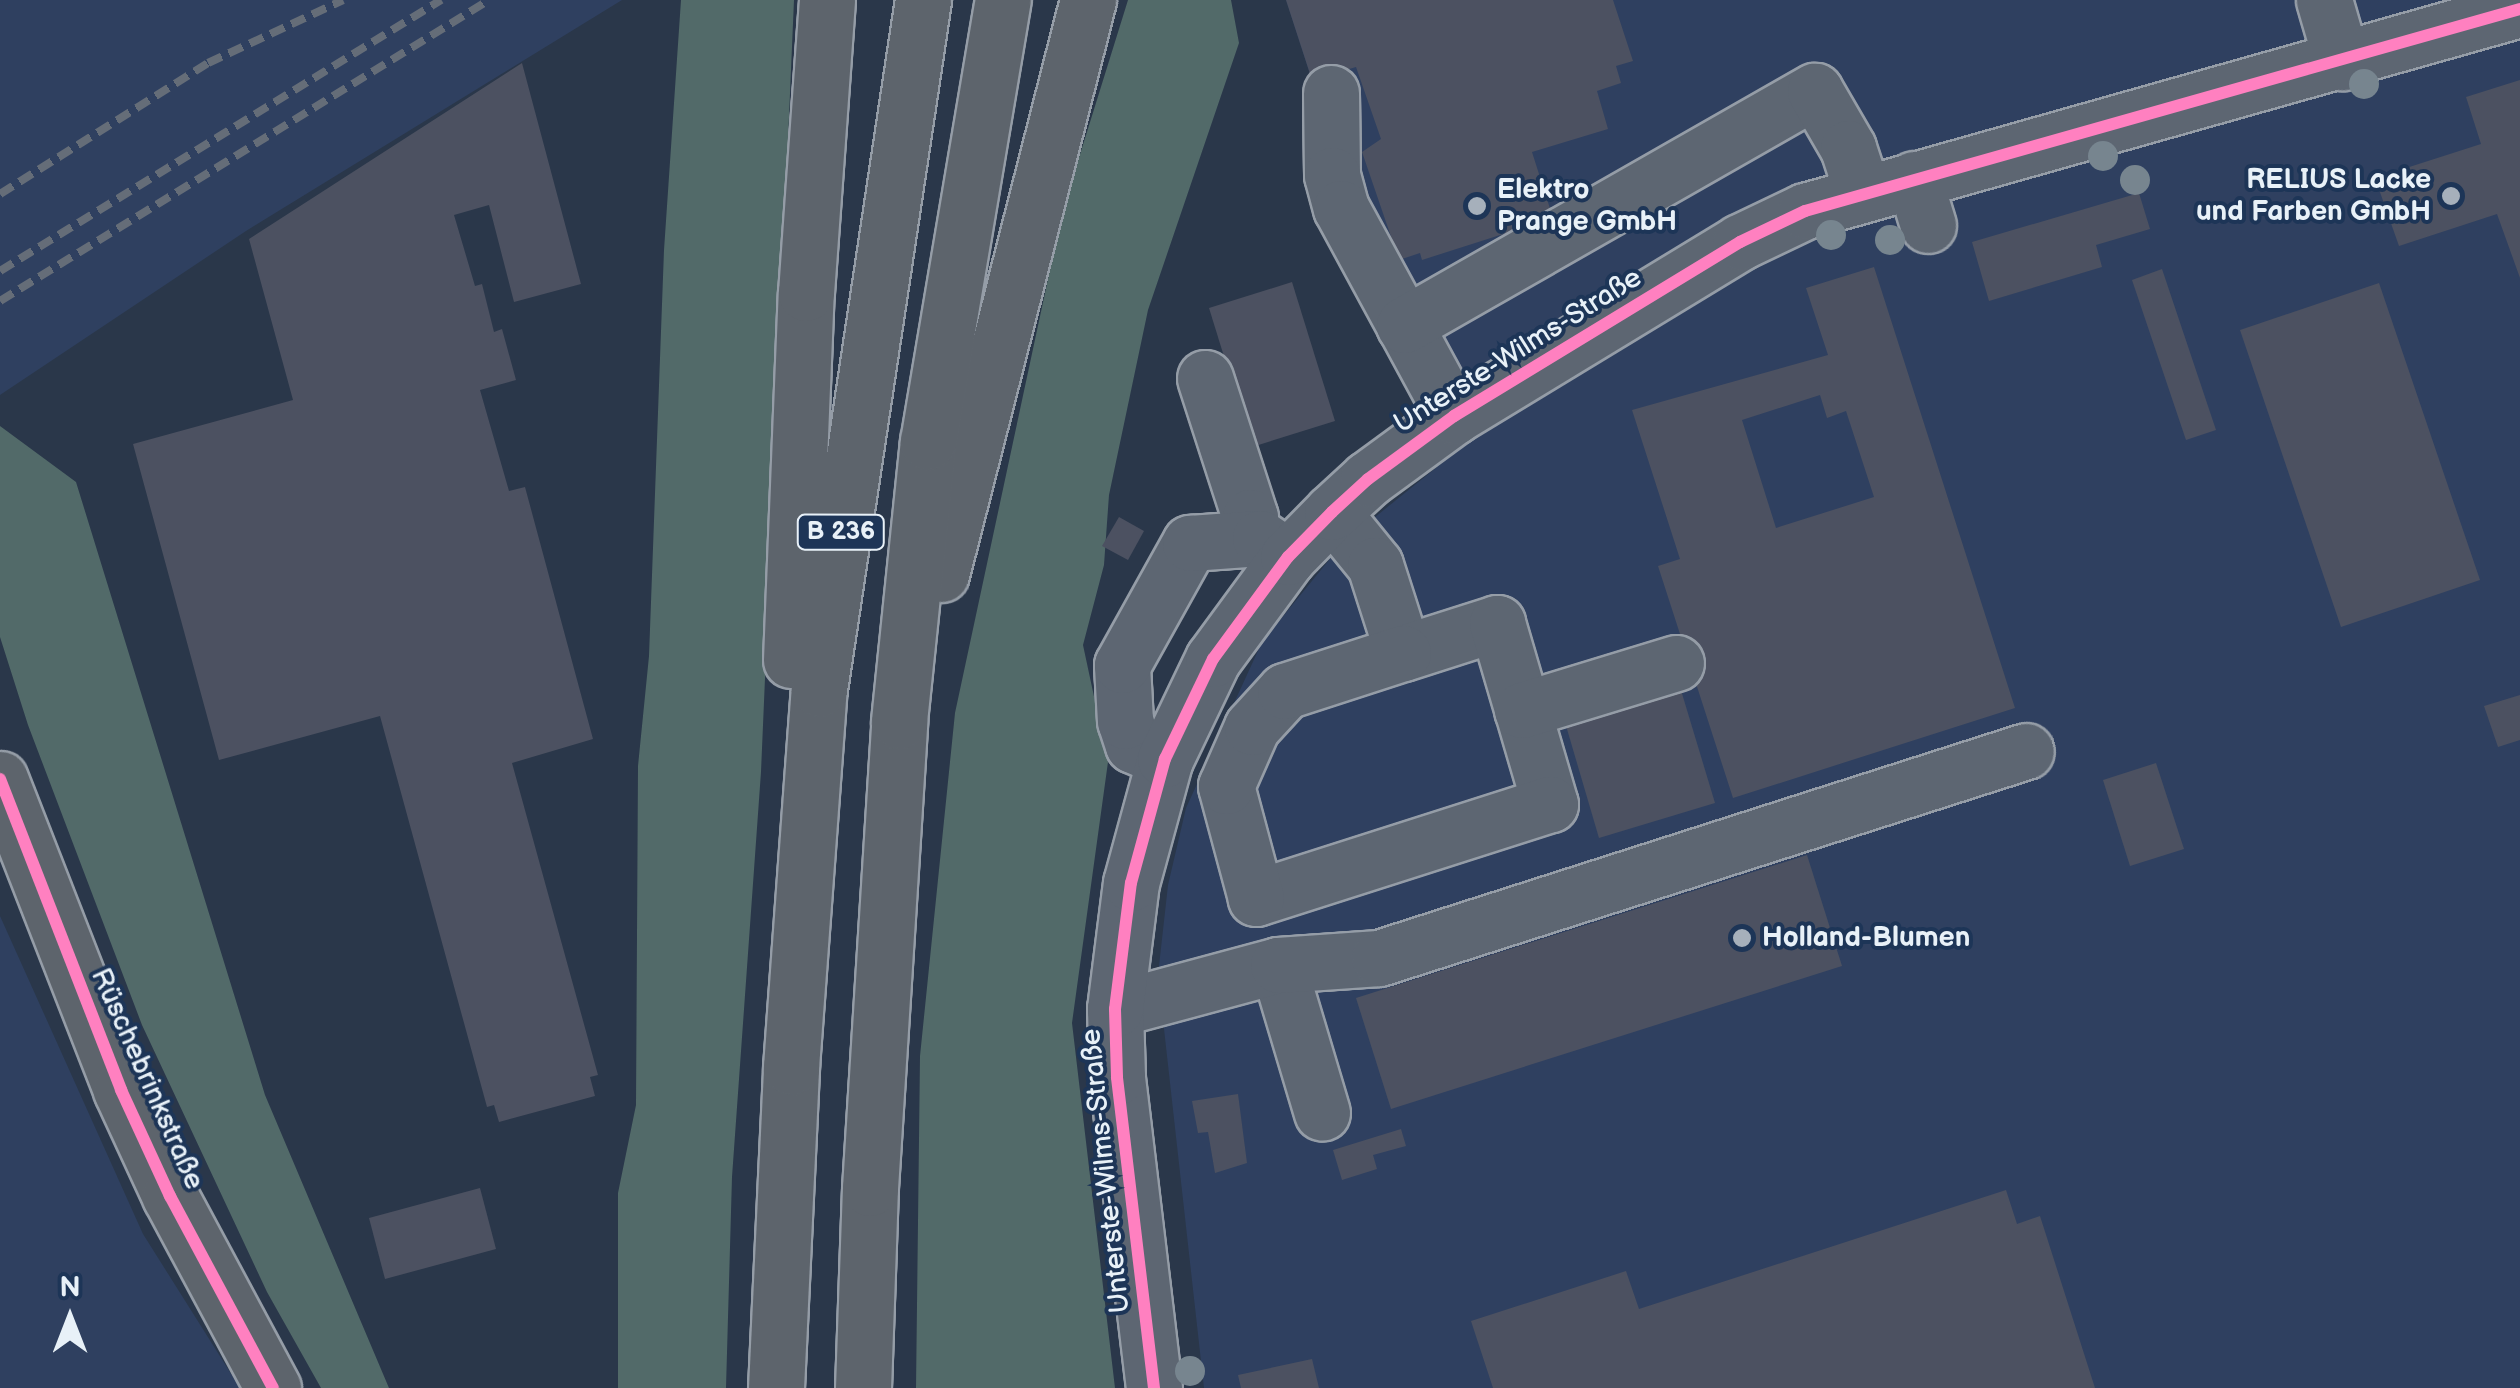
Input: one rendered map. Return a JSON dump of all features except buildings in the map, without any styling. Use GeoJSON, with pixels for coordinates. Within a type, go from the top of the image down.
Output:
{"type":"FeatureCollection","features":[{"type":"Feature","properties":{"kind":"main road","name":"B 236"},"geometry":{"type":"LineString","coordinates":[[776,1388],[791,1067],[819,689],[923,0]]}},
{"type":"Feature","properties":{"kind":"main road","name":"B 236"},"geometry":{"type":"LineString","coordinates":[[863,1388],[899,721],[928,442],[1003,0]]}},
{"type":"Feature","properties":{"kind":"main road"},"geometry":{"type":"LineString","coordinates":[[899,721],[949,547],[1088,0]]}},
{"type":"Feature","properties":{"kind":"main road"},"geometry":{"type":"LineString","coordinates":[[791,1067],[776,854],[826,5]]}},
{"type":"Feature","properties":{"kind":"main road","name":"Rüschebrinkstraße"},"geometry":{"type":"LineString","coordinates":[[0,779],[121,1090],[178,1212],[273,1388]]}},
{"type":"Feature","properties":{"kind":"street"},"geometry":{"type":"LineString","coordinates":[[2324,0],[2342,62]]}},
{"type":"Feature","properties":{"kind":"street","name":"Unterste-Wilms-Straße"},"geometry":{"type":"LineString","coordinates":[[1154,1388],[1123,1141],[1115,1009],[1131,883],[1165,759],[1270,548],[1332,512],[1454,416],[1740,242],[1805,211],[1902,199],[2160,135],[2342,62],[2520,9]]}},
{"type":"Feature","properties":{"kind":"street"},"geometry":{"type":"LineString","coordinates":[[1404,325],[1814,91],[1848,148],[1902,199]]}},
{"type":"Feature","properties":{"kind":"street"},"geometry":{"type":"LineString","coordinates":[[1330,93],[1332,174],[1341,208],[1454,416]]}},
{"type":"Feature","properties":{"kind":"street"},"geometry":{"type":"LineString","coordinates":[[1205,378],[1250,517],[1270,548]]}},
{"type":"Feature","properties":{"kind":"street"},"geometry":{"type":"LineString","coordinates":[[1332,512],[1376,565],[1403,653]]}},
{"type":"Feature","properties":{"kind":"street"},"geometry":{"type":"LineString","coordinates":[[1165,759],[1133,745],[1125,721],[1122,665],[1190,543],[1270,548]]}},
{"type":"Feature","properties":{"kind":"street"},"geometry":{"type":"LineString","coordinates":[[1497,623],[1550,804],[1256,898],[1226,786],[1252,727],[1285,690],[1403,653],[1497,623]]}},
{"type":"Feature","properties":{"kind":"street"},"geometry":{"type":"LineString","coordinates":[[1522,710],[1676,663]]}},
{"type":"Feature","properties":{"kind":"street"},"geometry":{"type":"LineString","coordinates":[[1115,1009],[1278,965],[1380,958],[2026,751]]}},
{"type":"Feature","properties":{"kind":"street"},"geometry":{"type":"LineString","coordinates":[[1278,965],[1322,1113]]}},
{"type":"Feature","properties":{"kind":"shaded area"},"geometry":{"type":"Polygon","coordinates":[[[0,0],[622,0],[246,231],[0,395],[0,0]]]}},
{"type":"Feature","properties":{"kind":"shaded area"},"geometry":{"type":"Polygon","coordinates":[[[1286,0],[2520,0],[2520,1388],[1204,1388],[1158,975],[1168,885],[1186,808],[1262,642],[1343,543],[1437,467],[1286,0]]]}},
{"type":"Feature","properties":{"kind":"shaded area"},"geometry":{"type":"Polygon","coordinates":[[[0,916],[143,1234],[240,1388],[0,1388],[0,916]]]}},
{"type":"Feature","properties":{"kind":"green space"},"geometry":{"type":"Polygon","coordinates":[[[681,0],[794,0],[761,772],[732,1177],[726,1388],[618,1388],[618,1193],[636,1105],[638,766],[649,656],[664,250],[681,0]]]}},
{"type":"Feature","properties":{"kind":"green space"},"geometry":{"type":"Polygon","coordinates":[[[1128,0],[1231,0],[1239,43],[1148,310],[1109,495],[1104,565],[1083,645],[1108,762],[1072,1023],[1115,1388],[916,1388],[920,1056],[955,713],[1063,209],[1128,0]]]}},
{"type":"Feature","properties":{"kind":"green space"},"geometry":{"type":"Polygon","coordinates":[[[0,426],[76,482],[265,1095],[389,1388],[321,1388],[267,1292],[142,1025],[28,725],[0,637],[0,426]]]}},
{"type":"Feature","properties":{"kind":"railway"},"geometry":{"type":"LineString","coordinates":[[0,194],[208,63],[343,0]]}},
{"type":"Feature","properties":{"kind":"railway"},"geometry":{"type":"LineString","coordinates":[[0,271],[441,0]]}},
{"type":"Feature","properties":{"kind":"railway"},"geometry":{"type":"LineString","coordinates":[[0,301],[489,0]]}},
{"type":"Feature","properties":{"kind":"cycle path"},"geometry":{"type":"LineString","coordinates":[[1154,1388],[1117,1077],[1115,1009],[1131,883],[1165,759],[1213,659],[1288,557],[1332,512],[1368,479],[1454,416],[1740,242],[1805,211],[2520,9]]}},
{"type":"Feature","properties":{"kind":"cycle path"},"geometry":{"type":"LineString","coordinates":[[0,779],[121,1090],[170,1196],[273,1388]]}},
{"type":"Feature","properties":{"kind":"place","name":"RELIUS Lacke und Farben GmbH"},"geometry":{"type":"Point","coordinates":[2451,196]}},
{"type":"Feature","properties":{"kind":"place","name":"Elektro Prange GmbH"},"geometry":{"type":"Point","coordinates":[1477,206]}},
{"type":"Feature","properties":{"kind":"place","name":"Holland-Blumen"},"geometry":{"type":"Point","coordinates":[1742,938]}}]}
